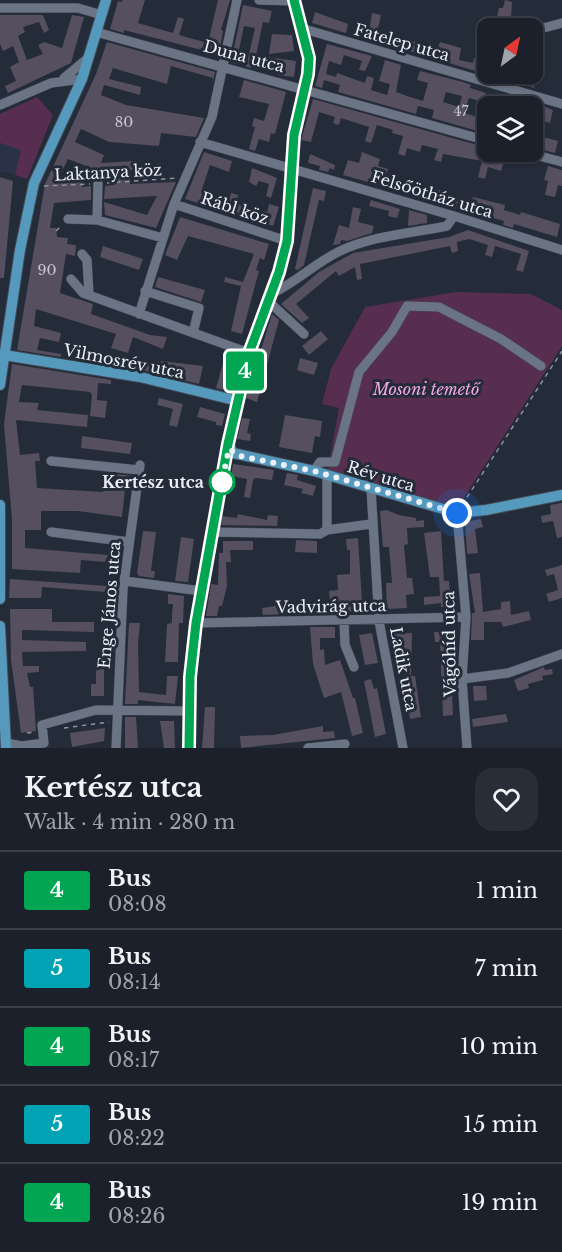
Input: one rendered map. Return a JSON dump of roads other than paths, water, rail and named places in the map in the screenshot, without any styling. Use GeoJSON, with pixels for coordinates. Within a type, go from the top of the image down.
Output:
{"type":"FeatureCollection","features":[{"type":"Feature","properties":{"kind":"main road"},"geometry":{"type":"LineString","coordinates":[[0,385],[20,249],[34,183],[82,79],[106,0]]}},
{"type":"Feature","properties":{"kind":"main road","name":"Vilmosrév utca"},"geometry":{"type":"LineString","coordinates":[[4,355],[140,377],[238,400]]}},
{"type":"Feature","properties":{"kind":"main road"},"geometry":{"type":"LineString","coordinates":[[229,449],[238,400]]}},
{"type":"Feature","properties":{"kind":"main road","name":"Rév utca"},"geometry":{"type":"LineString","coordinates":[[229,449],[240,456],[314,471],[457,513],[486,510],[562,495]]}},
{"type":"Feature","properties":{"kind":"main road"},"geometry":{"type":"LineString","coordinates":[[0,506],[0,599]]}},
{"type":"Feature","properties":{"kind":"main road"},"geometry":{"type":"LineString","coordinates":[[0,626],[6,746]]}},
{"type":"Feature","properties":{"kind":"street"},"geometry":{"type":"LineString","coordinates":[[139,314],[174,204],[212,117],[225,67],[237,0]]}},
{"type":"Feature","properties":{"kind":"street"},"geometry":{"type":"LineString","coordinates":[[238,400],[249,353],[270,298],[287,241],[294,135],[305,88],[309,58],[304,29],[294,0],[259,0]]}},
{"type":"Feature","properties":{"kind":"street"},"geometry":{"type":"LineString","coordinates":[[0,8],[78,8],[102,15]]}},
{"type":"Feature","properties":{"kind":"street"},"geometry":{"type":"LineString","coordinates":[[543,28],[562,23]]}},
{"type":"Feature","properties":{"kind":"street","name":"Fatelep utca"},"geometry":{"type":"LineString","coordinates":[[304,29],[562,104]]}},
{"type":"Feature","properties":{"kind":"street","name":"Duna utca"},"geometry":{"type":"LineString","coordinates":[[96,32],[305,88],[477,138]]}},
{"type":"Feature","properties":{"kind":"street"},"geometry":{"type":"LineString","coordinates":[[0,105],[58,81],[77,70],[90,57]]}},
{"type":"Feature","properties":{"kind":"street"},"geometry":{"type":"LineString","coordinates":[[58,81],[82,79]]}},
{"type":"Feature","properties":{"kind":"street","name":"Felsőötház utca"},"geometry":{"type":"LineString","coordinates":[[200,142],[562,250]]}},
{"type":"Feature","properties":{"kind":"street"},"geometry":{"type":"LineString","coordinates":[[543,157],[562,162]]}},
{"type":"Feature","properties":{"kind":"street"},"geometry":{"type":"LineString","coordinates":[[97,220],[98,183]]}},
{"type":"Feature","properties":{"kind":"street","name":"Rábl köz"},"geometry":{"type":"LineString","coordinates":[[174,204],[287,241]]}},
{"type":"Feature","properties":{"kind":"street"},"geometry":{"type":"LineString","coordinates":[[270,298],[326,259],[354,245],[447,226],[454,216]]}},
{"type":"Feature","properties":{"kind":"street"},"geometry":{"type":"LineString","coordinates":[[68,219],[97,220],[163,238]]}},
{"type":"Feature","properties":{"kind":"street"},"geometry":{"type":"LineString","coordinates":[[81,254],[87,260],[89,294]]}},
{"type":"Feature","properties":{"kind":"street"},"geometry":{"type":"LineString","coordinates":[[71,279],[83,293],[249,353]]}},
{"type":"Feature","properties":{"kind":"street"},"geometry":{"type":"LineString","coordinates":[[145,291],[199,308],[193,333]]}},
{"type":"Feature","properties":{"kind":"street"},"geometry":{"type":"LineString","coordinates":[[270,298],[304,334]]}},
{"type":"Feature","properties":{"kind":"street"},"geometry":{"type":"LineString","coordinates":[[314,471],[320,462],[335,462],[359,372],[392,332],[407,306],[439,308],[501,339],[541,366]]}},
{"type":"Feature","properties":{"kind":"street"},"geometry":{"type":"LineString","coordinates":[[188,748],[196,623],[211,532],[229,449]]}},
{"type":"Feature","properties":{"kind":"street","name":"Enge János utca"},"geometry":{"type":"LineString","coordinates":[[51,461],[139,468],[125,580],[116,708],[116,748]]}},
{"type":"Feature","properties":{"kind":"street"},"geometry":{"type":"LineString","coordinates":[[327,475],[327,530]]}},
{"type":"Feature","properties":{"kind":"street","name":"Ladik utca"},"geometry":{"type":"LineString","coordinates":[[371,489],[371,524],[380,621],[404,748]]}},
{"type":"Feature","properties":{"kind":"street","name":"Vágóhíd utca"},"geometry":{"type":"LineString","coordinates":[[457,513],[466,617],[462,679],[467,743],[473,748]]}},
{"type":"Feature","properties":{"kind":"street"},"geometry":{"type":"LineString","coordinates":[[211,532],[320,534],[327,530],[371,524]]}},
{"type":"Feature","properties":{"kind":"street"},"geometry":{"type":"LineString","coordinates":[[51,532],[129,543]]}},
{"type":"Feature","properties":{"kind":"street"},"geometry":{"type":"LineString","coordinates":[[125,580],[201,591]]}},
{"type":"Feature","properties":{"kind":"street","name":"Vadvirág utca"},"geometry":{"type":"LineString","coordinates":[[196,623],[380,621],[466,617]]}},
{"type":"Feature","properties":{"kind":"street"},"geometry":{"type":"LineString","coordinates":[[344,621],[345,645],[354,668]]}},
{"type":"Feature","properties":{"kind":"street"},"geometry":{"type":"LineString","coordinates":[[462,679],[508,673],[562,654]]}},
{"type":"Feature","properties":{"kind":"street"},"geometry":{"type":"LineString","coordinates":[[6,746],[22,747],[44,743],[42,725],[73,714],[116,708],[190,711]]}},
{"type":"Feature","properties":{"kind":"street"},"geometry":{"type":"LineString","coordinates":[[308,748],[345,744]]}},
{"type":"Feature","properties":{"kind":"place","name":"Kertész utca"},"geometry":{"type":"Point","coordinates":[222,482]}},
{"type":"Feature","properties":{"kind":"park label","name":"Mosoni temető"},"geometry":{"type":"Point","coordinates":[426,389]}}]}
